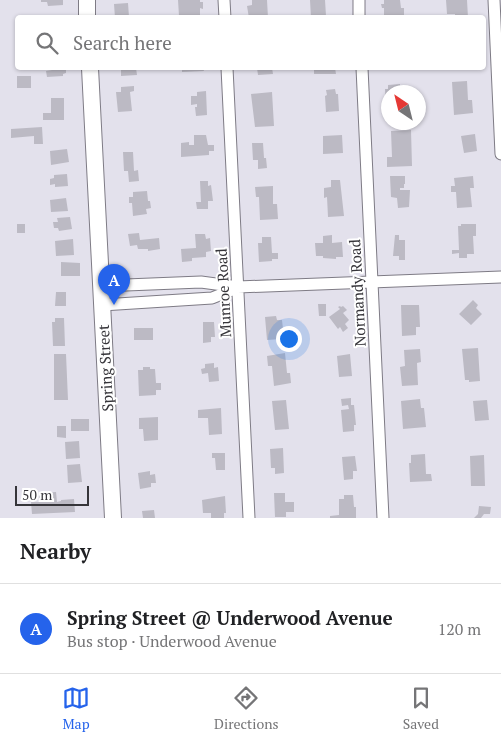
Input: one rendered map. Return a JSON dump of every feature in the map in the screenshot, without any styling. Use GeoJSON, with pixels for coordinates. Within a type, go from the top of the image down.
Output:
{"type":"FeatureCollection","features":[{"type":"Feature","properties":{"kind":"main road"},"geometry":{"type":"LineString","coordinates":[[86,0],[87,15]]}},
{"type":"Feature","properties":{"kind":"main road","name":"Spring Street"},"geometry":{"type":"LineString","coordinates":[[90,70],[113,518]]}},
{"type":"Feature","properties":{"kind":"street"},"geometry":{"type":"LineString","coordinates":[[224,0],[225,15]]}},
{"type":"Feature","properties":{"kind":"street"},"geometry":{"type":"LineString","coordinates":[[358,0],[359,15]]}},
{"type":"Feature","properties":{"kind":"street"},"geometry":{"type":"LineString","coordinates":[[494,0],[501,154]]}},
{"type":"Feature","properties":{"kind":"street","name":"Munroe Road"},"geometry":{"type":"LineString","coordinates":[[227,70],[249,518]]}},
{"type":"Feature","properties":{"kind":"street","name":"Normandy Road"},"geometry":{"type":"LineString","coordinates":[[362,70],[382,518]]}},
{"type":"Feature","properties":{"kind":"street"},"geometry":{"type":"LineString","coordinates":[[101,286],[201,282],[238,288],[501,278]]}},
{"type":"Feature","properties":{"kind":"street"},"geometry":{"type":"LineString","coordinates":[[102,304],[212,298],[238,288]]}},
{"type":"Feature","properties":{"kind":"building"},"geometry":{"type":"Polygon","coordinates":[[[41,0],[63,0],[63,5],[48,6],[47,2],[41,2],[41,0]]]}},
{"type":"Feature","properties":{"kind":"building"},"geometry":{"type":"Polygon","coordinates":[[[178,0],[200,0],[200,2],[203,2],[203,9],[200,8],[200,15],[179,15],[178,0]]]}},
{"type":"Feature","properties":{"kind":"building"},"geometry":{"type":"Polygon","coordinates":[[[252,0],[267,0],[268,15],[248,15],[247,6],[252,5],[252,0]]]}},
{"type":"Feature","properties":{"kind":"building"},"geometry":{"type":"Polygon","coordinates":[[[310,0],[325,0],[326,15],[311,15],[310,0]]]}},
{"type":"Feature","properties":{"kind":"building"},"geometry":{"type":"Polygon","coordinates":[[[384,0],[400,0],[401,8],[404,8],[404,15],[384,15],[384,8],[382,8],[381,4],[384,4],[384,0]]]}},
{"type":"Feature","properties":{"kind":"building"},"geometry":{"type":"Polygon","coordinates":[[[446,0],[467,0],[468,15],[447,14],[446,0]]]}},
{"type":"Feature","properties":{"kind":"building"},"geometry":{"type":"Polygon","coordinates":[[[128,3],[129,15],[115,15],[114,4],[128,3]]]}},
{"type":"Feature","properties":{"kind":"building"},"geometry":{"type":"Polygon","coordinates":[[[66,70],[66,73],[63,76],[47,77],[46,71],[66,70]]]}},
{"type":"Feature","properties":{"kind":"building"},"geometry":{"type":"Polygon","coordinates":[[[121,70],[136,70],[137,75],[121,76],[121,70]]]}},
{"type":"Feature","properties":{"kind":"building"},"geometry":{"type":"Polygon","coordinates":[[[182,70],[204,71],[182,72],[182,70]]]}},
{"type":"Feature","properties":{"kind":"building"},"geometry":{"type":"Polygon","coordinates":[[[257,70],[272,70],[273,74],[258,75],[257,70]]]}},
{"type":"Feature","properties":{"kind":"building"},"geometry":{"type":"Polygon","coordinates":[[[314,70],[335,70],[336,74],[314,74],[314,70]]]}},
{"type":"Feature","properties":{"kind":"building"},"geometry":{"type":"Polygon","coordinates":[[[17,76],[31,76],[31,88],[17,88],[17,76]]]}},
{"type":"Feature","properties":{"kind":"building"},"geometry":{"type":"Polygon","coordinates":[[[467,81],[468,100],[472,100],[473,113],[454,115],[452,82],[467,81]]]}},
{"type":"Feature","properties":{"kind":"building"},"geometry":{"type":"Polygon","coordinates":[[[134,86],[134,91],[130,92],[132,111],[118,112],[116,92],[121,92],[121,87],[134,86]]]}},
{"type":"Feature","properties":{"kind":"building"},"geometry":{"type":"Polygon","coordinates":[[[335,89],[336,94],[338,94],[339,111],[326,112],[326,90],[335,89]]]}},
{"type":"Feature","properties":{"kind":"building"},"geometry":{"type":"Polygon","coordinates":[[[206,91],[207,115],[196,116],[195,107],[197,107],[197,104],[191,105],[191,96],[197,96],[197,92],[206,91]]]}},
{"type":"Feature","properties":{"kind":"building"},"geometry":{"type":"Polygon","coordinates":[[[272,92],[274,126],[255,127],[251,94],[272,92]]]}},
{"type":"Feature","properties":{"kind":"building"},"geometry":{"type":"Polygon","coordinates":[[[51,98],[64,98],[64,120],[43,120],[43,113],[51,113],[51,98]]]}},
{"type":"Feature","properties":{"kind":"building"},"geometry":{"type":"Polygon","coordinates":[[[42,127],[43,144],[34,144],[34,136],[11,138],[11,129],[42,127]]]}},
{"type":"Feature","properties":{"kind":"building"},"geometry":{"type":"Polygon","coordinates":[[[411,130],[412,166],[387,167],[387,157],[392,157],[391,131],[411,130]]]}},
{"type":"Feature","properties":{"kind":"building"},"geometry":{"type":"Polygon","coordinates":[[[475,134],[477,151],[464,153],[461,136],[475,134]]]}},
{"type":"Feature","properties":{"kind":"building"},"geometry":{"type":"Polygon","coordinates":[[[194,135],[206,135],[208,145],[214,145],[214,151],[209,151],[209,155],[181,157],[181,143],[189,142],[189,145],[194,145],[194,135]]]}},
{"type":"Feature","properties":{"kind":"building"},"geometry":{"type":"Polygon","coordinates":[[[342,135],[343,153],[323,154],[323,136],[342,135]]]}},
{"type":"Feature","properties":{"kind":"building"},"geometry":{"type":"Polygon","coordinates":[[[252,143],[263,143],[267,168],[258,169],[258,160],[253,160],[252,143]]]}},
{"type":"Feature","properties":{"kind":"building"},"geometry":{"type":"Polygon","coordinates":[[[67,149],[69,162],[51,165],[50,151],[67,149]]]}},
{"type":"Feature","properties":{"kind":"building"},"geometry":{"type":"Polygon","coordinates":[[[123,152],[133,152],[134,171],[138,170],[139,181],[129,182],[128,171],[124,171],[123,152]]]}},
{"type":"Feature","properties":{"kind":"building"},"geometry":{"type":"Polygon","coordinates":[[[67,174],[68,186],[55,187],[55,184],[50,185],[50,179],[54,178],[54,175],[67,174]]]}},
{"type":"Feature","properties":{"kind":"building"},"geometry":{"type":"Polygon","coordinates":[[[390,176],[405,176],[404,188],[400,188],[400,190],[410,190],[409,207],[398,208],[397,198],[391,197],[390,176]]]}},
{"type":"Feature","properties":{"kind":"building"},"geometry":{"type":"Polygon","coordinates":[[[473,176],[474,188],[470,188],[472,207],[457,208],[456,192],[451,192],[451,186],[455,186],[454,178],[473,176]]]}},
{"type":"Feature","properties":{"kind":"building"},"geometry":{"type":"Polygon","coordinates":[[[331,180],[340,180],[344,216],[328,217],[327,197],[324,198],[324,188],[331,187],[331,180]]]}},
{"type":"Feature","properties":{"kind":"building"},"geometry":{"type":"Polygon","coordinates":[[[200,181],[208,181],[208,186],[211,185],[213,201],[208,201],[208,209],[197,209],[196,202],[201,202],[200,181]]]}},
{"type":"Feature","properties":{"kind":"building"},"geometry":{"type":"Polygon","coordinates":[[[273,186],[273,204],[277,204],[278,219],[260,220],[259,197],[256,197],[255,187],[273,186]]]}},
{"type":"Feature","properties":{"kind":"building"},"geometry":{"type":"Polygon","coordinates":[[[147,191],[151,208],[146,209],[147,214],[133,216],[132,203],[129,203],[129,197],[133,197],[133,192],[147,191]]]}},
{"type":"Feature","properties":{"kind":"building"},"geometry":{"type":"Polygon","coordinates":[[[66,198],[68,211],[51,212],[50,200],[66,198]]]}},
{"type":"Feature","properties":{"kind":"building"},"geometry":{"type":"Polygon","coordinates":[[[70,217],[72,229],[59,231],[58,228],[54,228],[53,222],[58,222],[57,218],[70,217]]]}},
{"type":"Feature","properties":{"kind":"building"},"geometry":{"type":"Polygon","coordinates":[[[17,224],[25,224],[25,233],[17,233],[17,224]]]}},
{"type":"Feature","properties":{"kind":"building"},"geometry":{"type":"Polygon","coordinates":[[[461,224],[476,224],[476,236],[473,236],[474,254],[467,254],[467,258],[459,258],[459,253],[452,254],[452,250],[459,250],[458,226],[461,226],[461,224]]]}},
{"type":"Feature","properties":{"kind":"building"},"geometry":{"type":"Polygon","coordinates":[[[139,233],[140,240],[159,238],[160,249],[148,251],[148,249],[138,249],[137,245],[130,246],[128,234],[139,233]]]}},
{"type":"Feature","properties":{"kind":"building"},"geometry":{"type":"Polygon","coordinates":[[[195,234],[205,234],[206,239],[210,238],[211,251],[206,252],[206,257],[192,258],[192,261],[182,262],[181,249],[196,248],[195,234]]]}},
{"type":"Feature","properties":{"kind":"building"},"geometry":{"type":"Polygon","coordinates":[[[332,235],[332,243],[342,242],[343,257],[336,257],[336,259],[316,256],[315,243],[323,243],[323,236],[332,235]]]}},
{"type":"Feature","properties":{"kind":"building"},"geometry":{"type":"Polygon","coordinates":[[[395,235],[399,235],[399,240],[405,240],[405,260],[399,260],[399,256],[393,256],[395,235]]]}},
{"type":"Feature","properties":{"kind":"building"},"geometry":{"type":"Polygon","coordinates":[[[262,237],[271,237],[272,253],[278,253],[278,259],[259,262],[258,243],[262,243],[262,237]]]}},
{"type":"Feature","properties":{"kind":"building"},"geometry":{"type":"Polygon","coordinates":[[[73,239],[74,255],[56,256],[55,241],[73,239]]]}},
{"type":"Feature","properties":{"kind":"building"},"geometry":{"type":"Polygon","coordinates":[[[61,262],[80,263],[80,276],[61,276],[61,262]]]}},
{"type":"Feature","properties":{"kind":"building"},"geometry":{"type":"Polygon","coordinates":[[[56,292],[66,292],[66,306],[55,306],[56,292]]]}},
{"type":"Feature","properties":{"kind":"building"},"geometry":{"type":"Polygon","coordinates":[[[473,300],[478,305],[476,308],[482,314],[471,325],[459,314],[473,300]]]}},
{"type":"Feature","properties":{"kind":"building"},"geometry":{"type":"Polygon","coordinates":[[[318,304],[326,304],[326,316],[319,316],[318,304]]]}},
{"type":"Feature","properties":{"kind":"building"},"geometry":{"type":"Polygon","coordinates":[[[401,305],[419,305],[420,327],[416,327],[416,335],[402,336],[401,305]]]}},
{"type":"Feature","properties":{"kind":"building"},"geometry":{"type":"Polygon","coordinates":[[[340,306],[347,310],[343,313],[349,320],[345,324],[348,328],[343,332],[340,327],[338,329],[329,317],[340,309],[338,307],[340,306]]]}},
{"type":"Feature","properties":{"kind":"building"},"geometry":{"type":"Polygon","coordinates":[[[276,316],[277,320],[282,320],[283,329],[280,329],[281,339],[267,340],[265,317],[276,316]]]}},
{"type":"Feature","properties":{"kind":"building"},"geometry":{"type":"Polygon","coordinates":[[[55,318],[64,318],[65,346],[53,346],[52,322],[55,322],[55,318]]]}},
{"type":"Feature","properties":{"kind":"building"},"geometry":{"type":"Polygon","coordinates":[[[203,322],[214,322],[215,337],[211,337],[211,342],[203,343],[203,322]]]}},
{"type":"Feature","properties":{"kind":"building"},"geometry":{"type":"Polygon","coordinates":[[[134,328],[153,328],[153,340],[134,340],[134,328]]]}},
{"type":"Feature","properties":{"kind":"building"},"geometry":{"type":"Polygon","coordinates":[[[478,348],[480,381],[469,382],[469,380],[465,380],[462,349],[478,348]]]}},
{"type":"Feature","properties":{"kind":"building"},"geometry":{"type":"Polygon","coordinates":[[[420,349],[421,362],[417,363],[418,385],[402,386],[400,367],[405,366],[404,350],[420,349]]]}},
{"type":"Feature","properties":{"kind":"building"},"geometry":{"type":"Polygon","coordinates":[[[285,353],[287,373],[290,373],[291,383],[274,386],[272,366],[268,366],[267,356],[285,353]]]}},
{"type":"Feature","properties":{"kind":"building"},"geometry":{"type":"Polygon","coordinates":[[[54,354],[66,354],[68,400],[54,400],[54,354]]]}},
{"type":"Feature","properties":{"kind":"building"},"geometry":{"type":"Polygon","coordinates":[[[350,354],[352,376],[339,377],[337,356],[350,354]]]}},
{"type":"Feature","properties":{"kind":"building"},"geometry":{"type":"Polygon","coordinates":[[[214,363],[214,368],[218,367],[219,381],[209,382],[208,373],[202,374],[201,369],[205,368],[205,364],[214,363]]]}},
{"type":"Feature","properties":{"kind":"building"},"geometry":{"type":"Polygon","coordinates":[[[143,367],[155,369],[156,383],[161,383],[161,390],[156,390],[156,395],[139,396],[138,370],[143,370],[143,367]]]}},
{"type":"Feature","properties":{"kind":"building"},"geometry":{"type":"Polygon","coordinates":[[[351,398],[351,405],[354,405],[356,425],[354,425],[354,431],[343,432],[341,410],[349,409],[348,405],[342,406],[341,399],[351,398]]]}},
{"type":"Feature","properties":{"kind":"building"},"geometry":{"type":"Polygon","coordinates":[[[420,399],[421,408],[424,408],[426,427],[403,429],[401,401],[420,399]]]}},
{"type":"Feature","properties":{"kind":"building"},"geometry":{"type":"Polygon","coordinates":[[[286,400],[289,429],[275,430],[272,401],[286,400]]]}},
{"type":"Feature","properties":{"kind":"building"},"geometry":{"type":"Polygon","coordinates":[[[487,400],[489,420],[475,421],[473,401],[487,400]]]}},
{"type":"Feature","properties":{"kind":"building"},"geometry":{"type":"Polygon","coordinates":[[[221,408],[222,434],[209,435],[208,418],[198,418],[198,410],[221,408]]]}},
{"type":"Feature","properties":{"kind":"building"},"geometry":{"type":"Polygon","coordinates":[[[158,417],[158,440],[144,441],[143,429],[139,429],[139,418],[158,417]]]}},
{"type":"Feature","properties":{"kind":"building"},"geometry":{"type":"Polygon","coordinates":[[[71,419],[89,419],[89,431],[71,431],[71,419]]]}},
{"type":"Feature","properties":{"kind":"building"},"geometry":{"type":"Polygon","coordinates":[[[57,426],[66,426],[66,438],[57,437],[57,426]]]}},
{"type":"Feature","properties":{"kind":"building"},"geometry":{"type":"Polygon","coordinates":[[[79,441],[80,458],[66,459],[65,442],[79,441]]]}},
{"type":"Feature","properties":{"kind":"building"},"geometry":{"type":"Polygon","coordinates":[[[283,448],[284,473],[275,474],[275,468],[271,468],[270,449],[283,448]]]}},
{"type":"Feature","properties":{"kind":"building"},"geometry":{"type":"Polygon","coordinates":[[[212,453],[225,453],[225,470],[216,470],[215,458],[212,458],[212,453]]]}},
{"type":"Feature","properties":{"kind":"building"},"geometry":{"type":"Polygon","coordinates":[[[425,454],[426,474],[431,474],[432,481],[410,482],[409,463],[411,463],[411,455],[425,454]]]}},
{"type":"Feature","properties":{"kind":"building"},"geometry":{"type":"Polygon","coordinates":[[[484,455],[485,486],[471,486],[470,456],[484,455]]]}},
{"type":"Feature","properties":{"kind":"building"},"geometry":{"type":"Polygon","coordinates":[[[355,456],[357,471],[353,471],[353,479],[344,480],[342,457],[355,456]]]}},
{"type":"Feature","properties":{"kind":"building"},"geometry":{"type":"Polygon","coordinates":[[[80,464],[82,482],[68,483],[67,465],[80,464]]]}},
{"type":"Feature","properties":{"kind":"building"},"geometry":{"type":"Polygon","coordinates":[[[150,471],[150,475],[155,474],[156,483],[151,483],[151,487],[140,489],[138,473],[150,471]]]}},
{"type":"Feature","properties":{"kind":"building"},"geometry":{"type":"Polygon","coordinates":[[[56,492],[57,502],[74,499],[75,512],[32,514],[31,502],[39,502],[39,493],[56,492]]]}},
{"type":"Feature","properties":{"kind":"building"},"geometry":{"type":"Polygon","coordinates":[[[274,493],[285,493],[285,502],[294,502],[294,512],[286,512],[286,517],[275,517],[274,493]]]}},
{"type":"Feature","properties":{"kind":"building"},"geometry":{"type":"Polygon","coordinates":[[[344,495],[353,495],[356,518],[330,518],[330,516],[339,515],[339,499],[344,499],[344,495]]]}},
{"type":"Feature","properties":{"kind":"building"},"geometry":{"type":"Polygon","coordinates":[[[225,496],[226,513],[224,513],[224,518],[211,518],[211,513],[203,513],[202,500],[225,496]]]}},
{"type":"Feature","properties":{"kind":"building"},"geometry":{"type":"Polygon","coordinates":[[[479,506],[491,507],[490,514],[484,514],[481,518],[474,518],[478,514],[479,506]]]}},
{"type":"Feature","properties":{"kind":"building"},"geometry":{"type":"Polygon","coordinates":[[[154,510],[155,518],[143,518],[142,511],[154,510]]]}},
{"type":"Feature","properties":{"kind":"place","name":"Spring Street @ Underwood Avenue"},"geometry":{"type":"Point","coordinates":[114,305]}}]}
